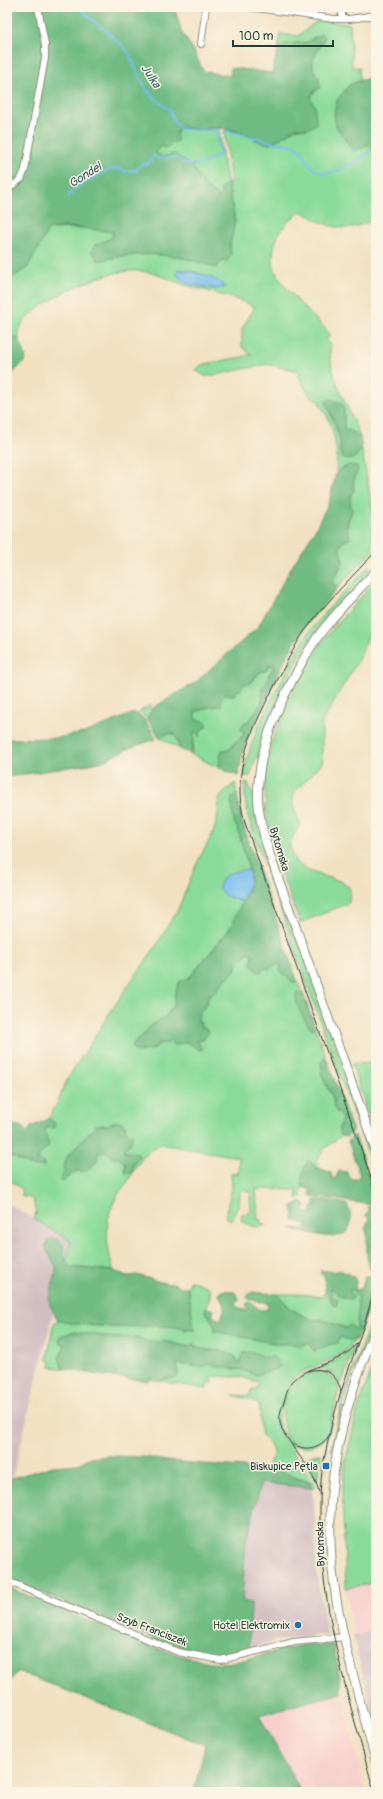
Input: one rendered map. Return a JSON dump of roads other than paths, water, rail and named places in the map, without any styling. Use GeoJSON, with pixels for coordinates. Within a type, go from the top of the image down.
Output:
{"type":"FeatureCollection","features":[{"type":"Feature","properties":{"kind":"street"},"geometry":{"type":"LineString","coordinates":[[7,190],[21,179],[29,150],[45,44],[38,7]]}},
{"type":"Feature","properties":{"kind":"street"},"geometry":{"type":"LineString","coordinates":[[201,44],[206,7]]}},
{"type":"Feature","properties":{"kind":"street"},"geometry":{"type":"LineString","coordinates":[[250,7],[342,19],[376,16]]}},
{"type":"Feature","properties":{"kind":"street"},"geometry":{"type":"LineString","coordinates":[[342,7],[342,19]]}},
{"type":"Feature","properties":{"kind":"street","name":"Bytomska"},"geometry":{"type":"LineString","coordinates":[[376,571],[327,624],[314,641],[285,695],[272,723],[264,749],[260,770],[258,800],[262,827],[272,861],[376,1151]]}},
{"type":"Feature","properties":{"kind":"street","name":"Bytomska"},"geometry":{"type":"LineString","coordinates":[[376,1328],[358,1371],[339,1435],[333,1477],[330,1518],[331,1555],[336,1596],[344,1637],[376,1762]]}},
{"type":"Feature","properties":{"kind":"street","name":"Szyb Franciszek"},"geometry":{"type":"LineString","coordinates":[[7,1581],[178,1652],[221,1660],[294,1642],[344,1637]]}},
{"type":"Feature","properties":{"kind":"water"},"geometry":{"type":"Polygon","coordinates":[[[178,269],[197,273],[217,280],[225,288],[216,289],[185,282],[177,275],[178,269]]]}},
{"type":"Feature","properties":{"kind":"water"},"geometry":{"type":"Polygon","coordinates":[[[249,870],[250,882],[242,902],[224,895],[219,889],[220,883],[226,876],[234,872],[249,870]]]}},
{"type":"Feature","properties":{"kind":"waterway","name":"Julka"},"geometry":{"type":"LineString","coordinates":[[78,7],[124,47],[130,55],[138,74],[149,93],[169,109],[179,127],[190,130],[219,131]]}},
{"type":"Feature","properties":{"kind":"waterway","name":"Gondel"},"geometry":{"type":"LineString","coordinates":[[68,197],[73,190],[108,170],[117,168],[124,171],[135,171],[141,164],[148,164],[153,156],[162,159],[175,157],[181,162],[192,165],[197,165],[207,161],[220,155],[217,131]]}},
{"type":"Feature","properties":{"kind":"waterway","name":"Julka"},"geometry":{"type":"LineString","coordinates":[[226,131],[295,146],[300,150],[312,167],[319,172],[326,173],[344,168],[376,148]]}},
{"type":"Feature","properties":{"kind":"tram line"},"geometry":{"type":"LineString","coordinates":[[376,551],[318,614],[297,643],[260,713],[246,748],[240,785],[241,803],[245,823],[360,1145],[371,1178],[376,1205]]}},
{"type":"Feature","properties":{"kind":"tram line"},"geometry":{"type":"LineString","coordinates":[[374,1792],[346,1690],[331,1621],[321,1552],[320,1491],[323,1465],[331,1428],[341,1392],[370,1306],[376,1276]]}},
{"type":"Feature","properties":{"kind":"tram line"},"geometry":{"type":"LineString","coordinates":[[319,1492],[312,1474],[283,1432],[280,1420],[281,1411],[290,1384],[294,1380],[308,1370],[342,1356],[357,1343]]}},
{"type":"Feature","properties":{"kind":"tram line"},"geometry":{"type":"LineString","coordinates":[[308,1371],[319,1370],[329,1373],[337,1380],[341,1392]]}},
{"type":"Feature","properties":{"kind":"tram line"},"geometry":{"type":"LineString","coordinates":[[293,1444],[303,1448],[312,1448],[317,1446],[329,1436]]}},
{"type":"Feature","properties":{"kind":"place","name":"Biskupice Pętla"},"geometry":{"type":"Point","coordinates":[326,1466]}},
{"type":"Feature","properties":{"kind":"place","name":"Hotel Elektromix"},"geometry":{"type":"Point","coordinates":[298,1625]}}]}
